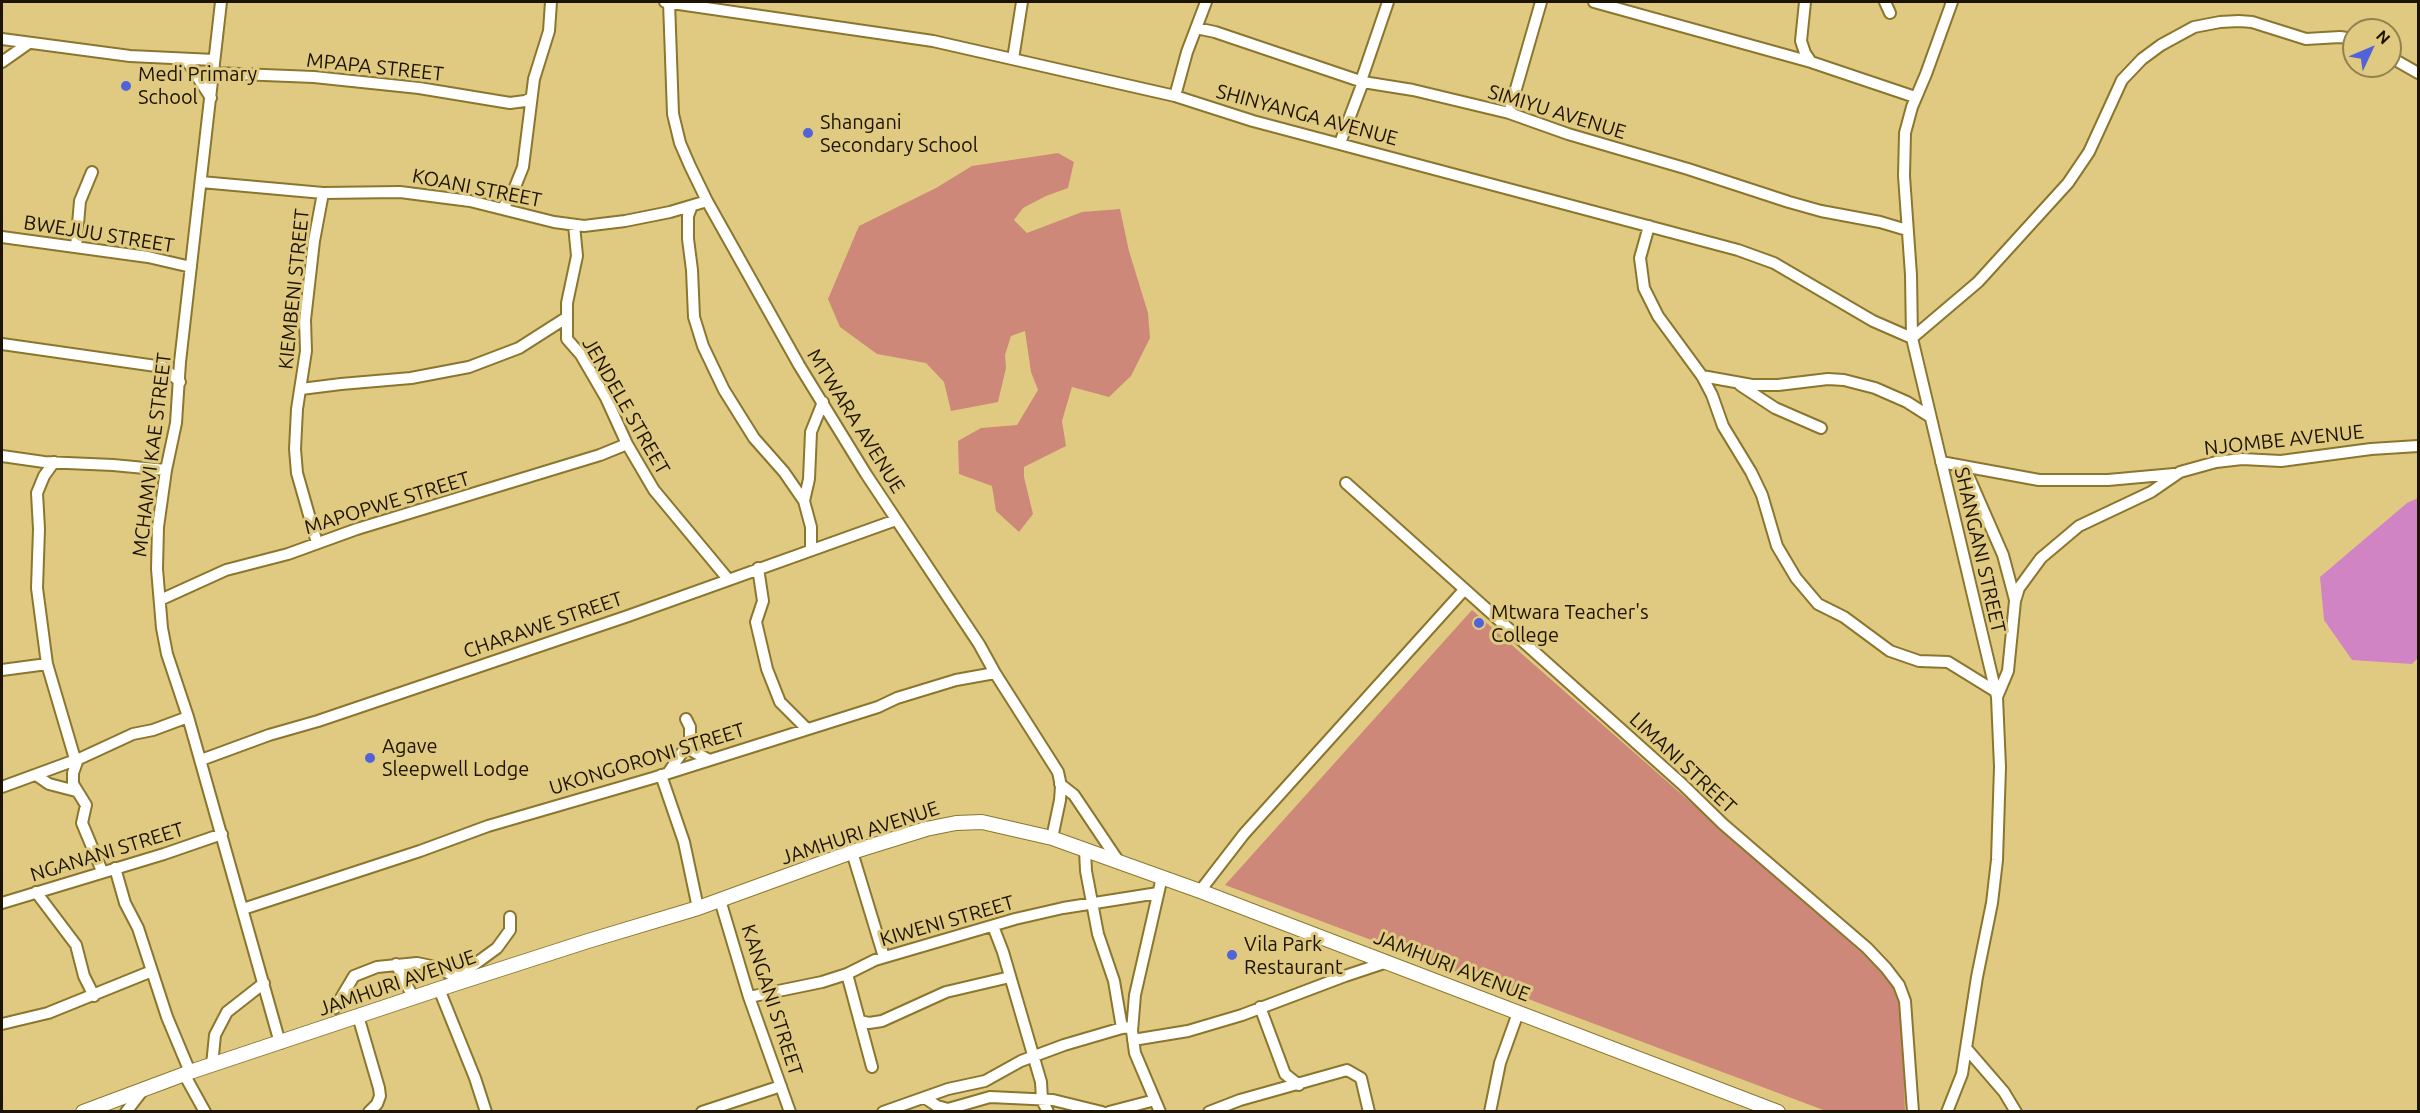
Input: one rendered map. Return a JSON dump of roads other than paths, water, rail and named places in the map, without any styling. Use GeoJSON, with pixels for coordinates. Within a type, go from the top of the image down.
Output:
{"type":"FeatureCollection","features":[{"type":"Feature","properties":{"kind":"street","name":"MCHAMVI KAE STREET"},"geometry":{"type":"LineString","coordinates":[[221,2],[180,362],[176,423],[158,527],[157,569],[167,654],[189,717],[280,1042]]}},
{"type":"Feature","properties":{"kind":"street"},"geometry":{"type":"LineString","coordinates":[[503,208],[513,192],[523,167],[534,79],[549,31],[551,2]]}},
{"type":"Feature","properties":{"kind":"street","name":"SHINYANGA AVENUE"},"geometry":{"type":"LineString","coordinates":[[668,2],[933,41],[1175,96],[1222,112],[1738,250],[1774,263],[1874,321],[1912,338]]}},
{"type":"Feature","properties":{"kind":"street","name":"MTWARA AVENUE"},"geometry":{"type":"LineString","coordinates":[[668,2],[673,114],[680,142],[706,201],[799,365],[896,520],[973,634],[1058,772],[1060,801],[1052,838]]}},
{"type":"Feature","properties":{"kind":"street"},"geometry":{"type":"LineString","coordinates":[[1013,58],[1022,2]]}},
{"type":"Feature","properties":{"kind":"street"},"geometry":{"type":"LineString","coordinates":[[1175,96],[1206,2]]}},
{"type":"Feature","properties":{"kind":"street"},"geometry":{"type":"LineString","coordinates":[[1340,143],[1374,49],[1388,2]]}},
{"type":"Feature","properties":{"kind":"street"},"geometry":{"type":"LineString","coordinates":[[1509,113],[1541,2]]}},
{"type":"Feature","properties":{"kind":"street"},"geometry":{"type":"LineString","coordinates":[[1594,2],[1811,62],[1916,97]]}},
{"type":"Feature","properties":{"kind":"street"},"geometry":{"type":"LineString","coordinates":[[1805,2],[1801,41],[1804,53],[1811,62]]}},
{"type":"Feature","properties":{"kind":"street"},"geometry":{"type":"LineString","coordinates":[[1885,2],[1890,13]]}},
{"type":"Feature","properties":{"kind":"street","name":"SHANGANI STREET"},"geometry":{"type":"LineString","coordinates":[[1947,1112],[1962,1074],[1977,977],[1992,903],[1997,860],[2000,767],[1996,694],[1912,338],[1904,146],[1908,120],[1952,2]]}},
{"type":"Feature","properties":{"kind":"street"},"geometry":{"type":"LineString","coordinates":[[1912,338],[1978,282],[2068,183],[2089,152],[2121,80],[2142,59],[2161,45],[2194,27],[2239,21],[2252,22],[2306,39],[2342,37]]}},
{"type":"Feature","properties":{"kind":"street","name":"SIMIYU AVENUE"},"geometry":{"type":"LineString","coordinates":[[1196,28],[1362,81],[1413,90],[1509,113],[1568,134],[1688,169],[1789,202],[1907,230]]}},
{"type":"Feature","properties":{"kind":"street"},"geometry":{"type":"LineString","coordinates":[[2,39],[120,55],[214,60]]}},
{"type":"Feature","properties":{"kind":"street"},"geometry":{"type":"LineString","coordinates":[[2,62],[29,43]]}},
{"type":"Feature","properties":{"kind":"street"},"geometry":{"type":"LineString","coordinates":[[186,59],[211,98]]}},
{"type":"Feature","properties":{"kind":"street"},"geometry":{"type":"LineString","coordinates":[[2402,64],[2418,73]]}},
{"type":"Feature","properties":{"kind":"street","name":"MPAPA STREET"},"geometry":{"type":"LineString","coordinates":[[214,73],[314,76],[419,88],[510,103],[531,98]]}},
{"type":"Feature","properties":{"kind":"street"},"geometry":{"type":"LineString","coordinates":[[510,103],[530,119]]}},
{"type":"Feature","properties":{"kind":"street"},"geometry":{"type":"LineString","coordinates":[[76,248],[80,201],[92,172]]}},
{"type":"Feature","properties":{"kind":"street","name":"KOANI STREET"},"geometry":{"type":"LineString","coordinates":[[201,182],[323,193],[400,192],[470,201],[574,225],[625,221],[691,208],[706,201]]}},
{"type":"Feature","properties":{"kind":"street","name":"KIEMBENI STREET"},"geometry":{"type":"LineString","coordinates":[[317,543],[296,467],[297,409],[306,351],[305,320],[314,241],[323,193]]}},
{"type":"Feature","properties":{"kind":"street"},"geometry":{"type":"LineString","coordinates":[[691,208],[688,216],[688,239],[694,317],[703,346],[724,390],[754,438],[784,472],[804,501],[811,527],[811,549]]}},
{"type":"Feature","properties":{"kind":"street","name":"JENDELE STREET"},"geometry":{"type":"LineString","coordinates":[[574,225],[577,256],[566,318],[567,339],[580,355],[606,398],[627,444],[654,490],[728,579]]}},
{"type":"Feature","properties":{"kind":"street"},"geometry":{"type":"LineString","coordinates":[[1649,226],[1640,258],[1644,288],[1658,316],[1702,376],[1712,395],[1723,426],[1762,495],[1773,536],[1796,578],[1818,604],[1837,613],[1890,651],[1919,661],[1948,662],[1996,694]]}},
{"type":"Feature","properties":{"kind":"street","name":"BWEJUU STREET"},"geometry":{"type":"LineString","coordinates":[[2,237],[148,257],[191,267]]}},
{"type":"Feature","properties":{"kind":"street","name":"KIEMBENI STREET"},"geometry":{"type":"LineString","coordinates":[[301,389],[411,378],[469,366],[519,348],[566,318]]}},
{"type":"Feature","properties":{"kind":"street"},"geometry":{"type":"LineString","coordinates":[[2,344],[163,367],[180,382]]}},
{"type":"Feature","properties":{"kind":"street"},"geometry":{"type":"LineString","coordinates":[[1702,376],[1738,383],[1778,385],[1828,379],[1844,380],[1875,388],[1907,402],[1929,416]]}},
{"type":"Feature","properties":{"kind":"street"},"geometry":{"type":"LineString","coordinates":[[1738,383],[1763,402],[1821,429]]}},
{"type":"Feature","properties":{"kind":"street"},"geometry":{"type":"LineString","coordinates":[[804,501],[809,479],[811,432],[823,402]]}},
{"type":"Feature","properties":{"kind":"street","name":"MAPOPWE STREET"},"geometry":{"type":"LineString","coordinates":[[159,600],[226,570],[600,455],[627,444]]}},
{"type":"Feature","properties":{"kind":"street","name":"NJOMBE AVENUE"},"geometry":{"type":"LineString","coordinates":[[1996,694],[2008,672],[2015,601],[2019,588],[2034,565],[2073,530],[2151,492],[2175,474],[2203,465],[2232,459],[2281,460],[2418,446]]}},
{"type":"Feature","properties":{"kind":"street"},"geometry":{"type":"LineString","coordinates":[[2,456],[166,471]]}},
{"type":"Feature","properties":{"kind":"street"},"geometry":{"type":"LineString","coordinates":[[54,462],[44,476],[37,493],[39,529],[37,588],[47,664],[77,759],[72,778],[76,791],[86,805],[82,823],[102,871]]}},
{"type":"Feature","properties":{"kind":"street"},"geometry":{"type":"LineString","coordinates":[[1941,462],[2038,480],[2108,480],[2175,474]]}},
{"type":"Feature","properties":{"kind":"street"},"geometry":{"type":"LineString","coordinates":[[1964,466],[2002,555],[2015,601]]}},
{"type":"Feature","properties":{"kind":"street","name":"LIMANI STREET"},"geometry":{"type":"LineString","coordinates":[[1346,483],[1724,824],[1867,948],[1892,975],[1905,1001],[1913,1112]]}},
{"type":"Feature","properties":{"kind":"street","name":"CHARAWE STREET"},"geometry":{"type":"LineString","coordinates":[[201,760],[269,735],[318,721],[628,616],[896,520]]}},
{"type":"Feature","properties":{"kind":"street"},"geometry":{"type":"LineString","coordinates":[[758,568],[763,601],[756,622],[767,669],[780,702],[807,729]]}},
{"type":"Feature","properties":{"kind":"street"},"geometry":{"type":"LineString","coordinates":[[1200,891],[1244,834],[1464,590]]}},
{"type":"Feature","properties":{"kind":"street"},"geometry":{"type":"LineString","coordinates":[[2,670],[47,664]]}},
{"type":"Feature","properties":{"kind":"street","name":"UKONGORONI STREET"},"geometry":{"type":"LineString","coordinates":[[243,909],[420,852],[499,822],[664,774],[956,680],[995,673]]}},
{"type":"Feature","properties":{"kind":"street"},"geometry":{"type":"LineString","coordinates":[[2,787],[77,759],[133,734],[153,730],[189,717]]}},
{"type":"Feature","properties":{"kind":"street"},"geometry":{"type":"LineString","coordinates":[[686,718],[691,734],[687,748],[664,774],[684,842],[698,908]]}},
{"type":"Feature","properties":{"kind":"street"},"geometry":{"type":"LineString","coordinates":[[687,748],[709,760]]}},
{"type":"Feature","properties":{"kind":"street"},"geometry":{"type":"LineString","coordinates":[[36,775],[49,784],[76,791]]}},
{"type":"Feature","properties":{"kind":"street"},"geometry":{"type":"LineString","coordinates":[[1060,784],[1074,795],[1119,862]]}},
{"type":"Feature","properties":{"kind":"street","name":"JAMHURI AVENUE"},"geometry":{"type":"LineString","coordinates":[[83,1112],[187,1073],[413,997],[588,940],[698,908],[852,852],[926,829],[956,823],[982,822],[1052,838],[1162,877],[1778,1112]]}},
{"type":"Feature","properties":{"kind":"street","name":"NGANANI STREET"},"geometry":{"type":"LineString","coordinates":[[2,903],[222,834]]}},
{"type":"Feature","properties":{"kind":"street"},"geometry":{"type":"LineString","coordinates":[[1085,850],[1086,871],[1098,934],[1133,1040],[1135,1053],[1160,1112]]}},
{"type":"Feature","properties":{"kind":"street"},"geometry":{"type":"LineString","coordinates":[[852,852],[884,957]]}},
{"type":"Feature","properties":{"kind":"street"},"geometry":{"type":"LineString","coordinates":[[115,868],[126,903],[138,928],[187,1073],[205,1112]]}},
{"type":"Feature","properties":{"kind":"street"},"geometry":{"type":"LineString","coordinates":[[1127,1027],[1162,877]]}},
{"type":"Feature","properties":{"kind":"street"},"geometry":{"type":"LineString","coordinates":[[36,892],[76,945],[84,976],[94,996]]}},
{"type":"Feature","properties":{"kind":"street","name":"KIWENI STREET"},"geometry":{"type":"LineString","coordinates":[[749,998],[798,988],[847,974],[884,957],[1038,913],[1158,893]]}},
{"type":"Feature","properties":{"kind":"street","name":"KANGANI STREET"},"geometry":{"type":"LineString","coordinates":[[720,900],[749,998],[790,1112]]}},
{"type":"Feature","properties":{"kind":"street"},"geometry":{"type":"LineString","coordinates":[[335,1008],[354,976],[377,967],[417,963],[436,967],[452,975],[460,975],[497,948],[509,934],[510,917]]}},
{"type":"Feature","properties":{"kind":"street"},"geometry":{"type":"LineString","coordinates":[[993,926],[1041,1082],[1042,1100],[1047,1112]]}},
{"type":"Feature","properties":{"kind":"street"},"geometry":{"type":"LineString","coordinates":[[1133,1040],[1188,1031],[1242,1015],[1387,962]]}},
{"type":"Feature","properties":{"kind":"street"},"geometry":{"type":"LineString","coordinates":[[396,964],[413,997]]}},
{"type":"Feature","properties":{"kind":"street"},"geometry":{"type":"LineString","coordinates":[[2,1024],[48,1013],[152,971]]}},
{"type":"Feature","properties":{"kind":"street"},"geometry":{"type":"LineString","coordinates":[[847,974],[872,1067]]}},
{"type":"Feature","properties":{"kind":"street"},"geometry":{"type":"LineString","coordinates":[[860,1021],[869,1023],[887,1020],[946,992],[1010,977]]}},
{"type":"Feature","properties":{"kind":"street"},"geometry":{"type":"LineString","coordinates":[[212,1065],[215,1035],[227,1012],[264,983]]}},
{"type":"Feature","properties":{"kind":"street"},"geometry":{"type":"LineString","coordinates":[[439,989],[475,1078],[486,1112]]}},
{"type":"Feature","properties":{"kind":"street"},"geometry":{"type":"LineString","coordinates":[[1260,1007],[1285,1074],[1299,1085]]}},
{"type":"Feature","properties":{"kind":"street"},"geometry":{"type":"LineString","coordinates":[[1493,1111],[1500,1063],[1518,1013]]}},
{"type":"Feature","properties":{"kind":"street"},"geometry":{"type":"LineString","coordinates":[[358,1016],[380,1096],[377,1104],[369,1112]]}},
{"type":"Feature","properties":{"kind":"street"},"geometry":{"type":"LineString","coordinates":[[883,1112],[948,1089],[985,1081],[1033,1057],[1127,1027]]}},
{"type":"Feature","properties":{"kind":"street"},"geometry":{"type":"LineString","coordinates":[[1966,1048],[2004,1092],[2016,1112]]}},
{"type":"Feature","properties":{"kind":"street"},"geometry":{"type":"LineString","coordinates":[[1209,1112],[1240,1100],[1299,1085],[1339,1071],[1352,1071],[1361,1078],[1369,1112]]}},
{"type":"Feature","properties":{"kind":"street"},"geometry":{"type":"LineString","coordinates":[[702,1112],[781,1086]]}},
{"type":"Feature","properties":{"kind":"street"},"geometry":{"type":"LineString","coordinates":[[126,1112],[143,1090]]}},
{"type":"Feature","properties":{"kind":"street"},"geometry":{"type":"LineString","coordinates":[[925,1098],[937,1106],[948,1108],[984,1097],[1061,1101],[1102,1112]]}},
{"type":"Feature","properties":{"kind":"street"},"geometry":{"type":"LineString","coordinates":[[1109,1112],[1155,1100]]}},
{"type":"Feature","properties":{"kind":"place","name":"Medi Primary School"},"geometry":{"type":"Point","coordinates":[126,86]}},
{"type":"Feature","properties":{"kind":"place","name":"Shangani Secondary School"},"geometry":{"type":"Point","coordinates":[808,133]}},
{"type":"Feature","properties":{"kind":"place","name":"Mtwara Teacher's College"},"geometry":{"type":"Point","coordinates":[1479,623]}},
{"type":"Feature","properties":{"kind":"place","name":"Agave Sleepwell Lodge"},"geometry":{"type":"Point","coordinates":[370,758]}},
{"type":"Feature","properties":{"kind":"place","name":"Vila Park Restaurant"},"geometry":{"type":"Point","coordinates":[1232,955]}}]}
